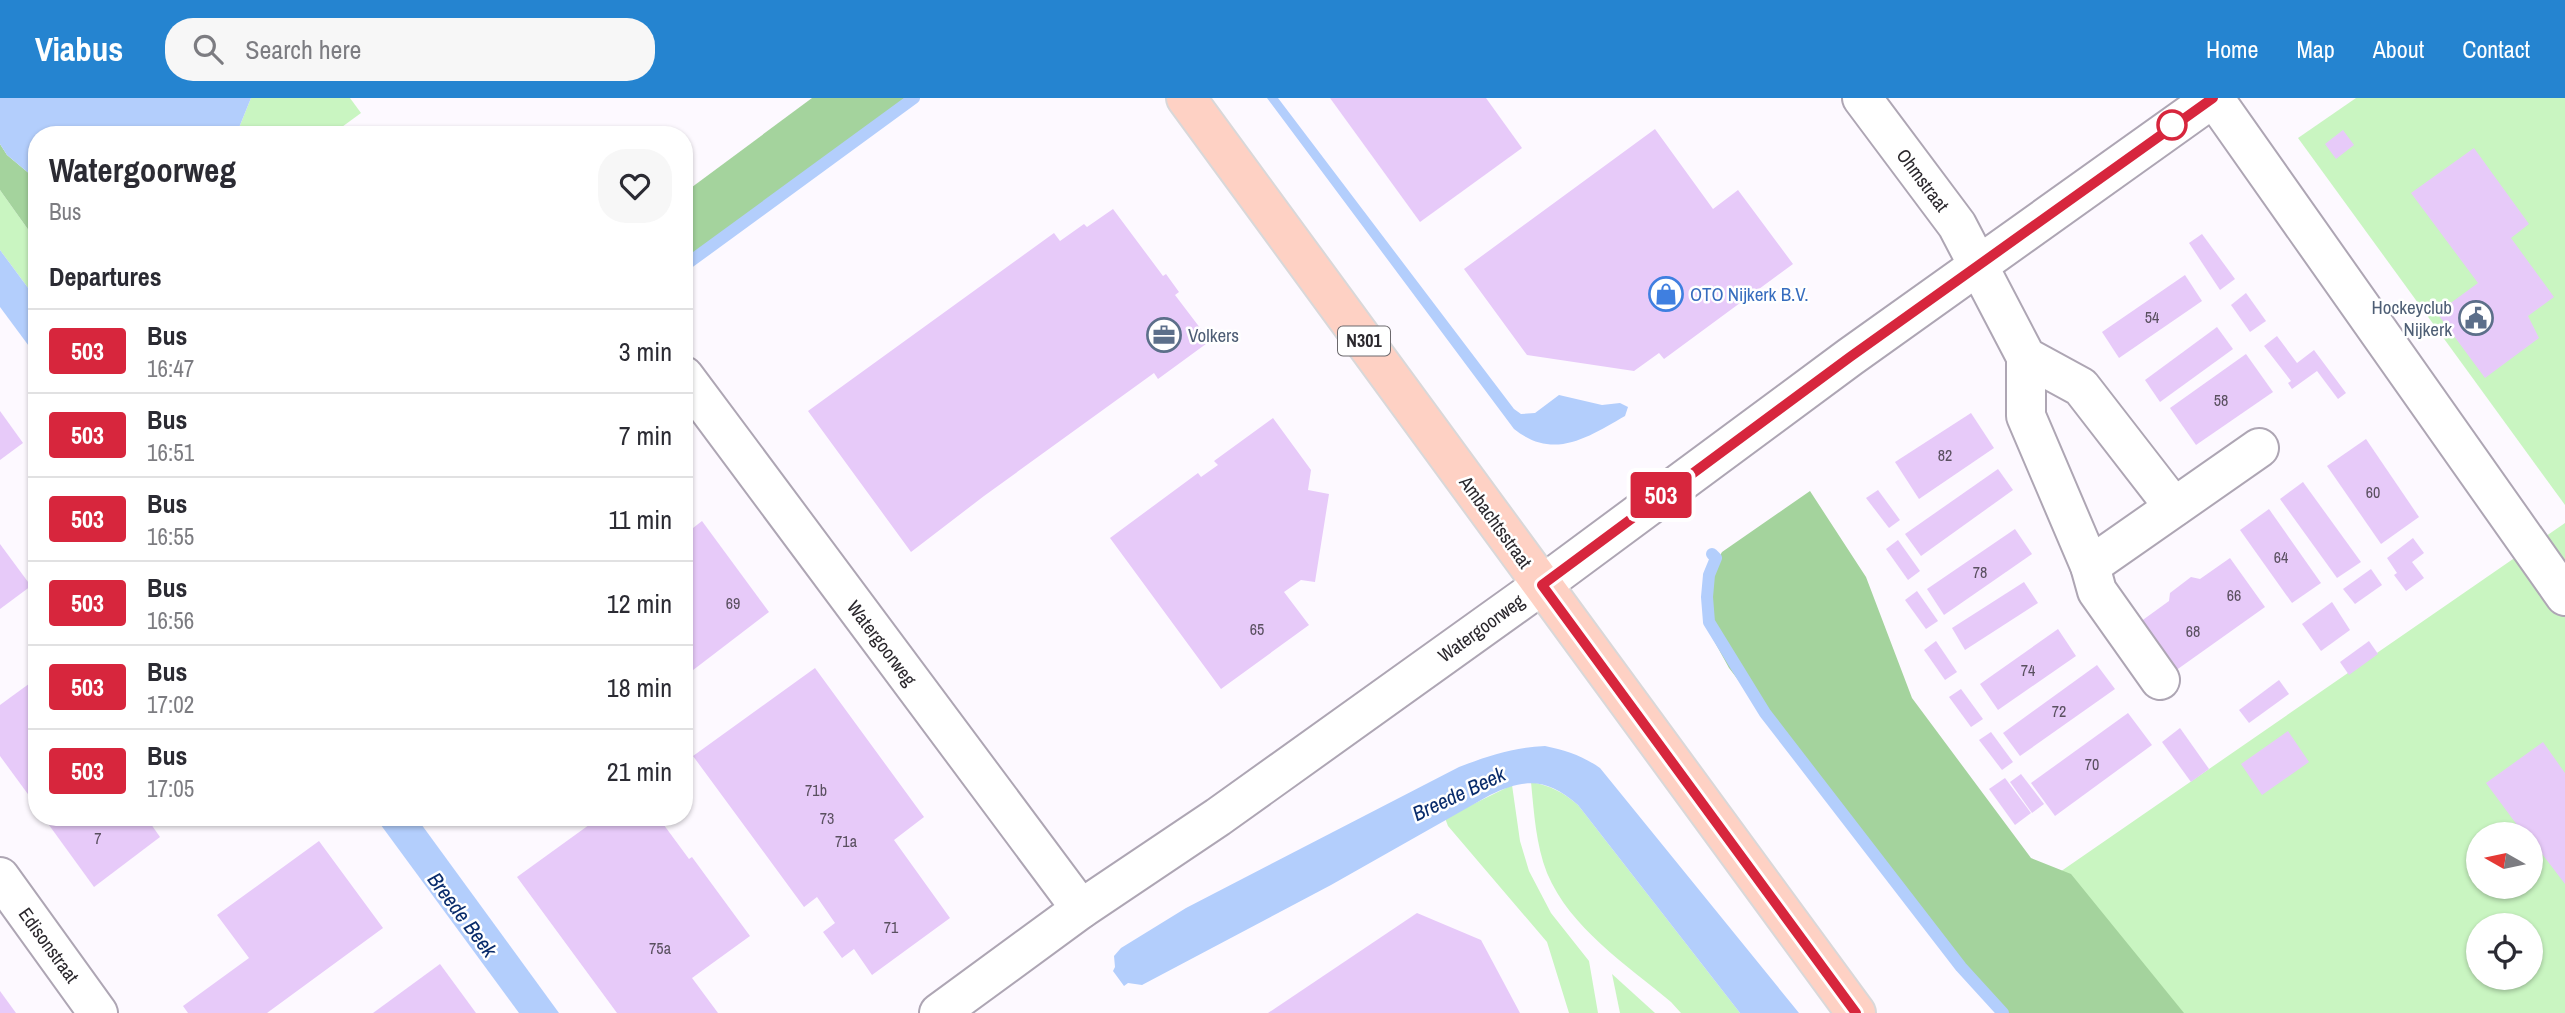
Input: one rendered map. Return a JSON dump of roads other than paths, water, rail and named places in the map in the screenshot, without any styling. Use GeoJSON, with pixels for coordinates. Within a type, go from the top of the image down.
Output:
{"type":"FeatureCollection","features":[{"type":"Feature","properties":{"kind":"main road","name":"Ambachtsstraat"},"geometry":{"type":"LineString","coordinates":[[1186,98],[1856,1013]]}},
{"type":"Feature","properties":{"kind":"street","name":"Ohmstraat"},"geometry":{"type":"LineString","coordinates":[[1862,98],[1957,225],[1978,265]]}},
{"type":"Feature","properties":{"kind":"street","name":"Watergoorweg"},"geometry":{"type":"LineString","coordinates":[[939,1013],[1081,909],[1218,817],[1542,585],[1978,265],[2213,98],[2565,596]]}},
{"type":"Feature","properties":{"kind":"street"},"geometry":{"type":"LineString","coordinates":[[1978,265],[2026,357],[2026,416],[2090,566],[2097,592],[2160,680]]}},
{"type":"Feature","properties":{"kind":"street"},"geometry":{"type":"LineString","coordinates":[[2026,357],[2081,387],[2174,507]]}},
{"type":"Feature","properties":{"kind":"street","name":"Watergoorweg"},"geometry":{"type":"LineString","coordinates":[[693,388],[1081,909]]}},
{"type":"Feature","properties":{"kind":"street"},"geometry":{"type":"LineString","coordinates":[[2090,566],[2259,448]]}},
{"type":"Feature","properties":{"kind":"street","name":"Edisonstraat"},"geometry":{"type":"LineString","coordinates":[[0,877],[98,1013]]}},
{"type":"Feature","properties":{"kind":"water"},"geometry":{"type":"Polygon","coordinates":[[[0,98],[251,98],[240,126],[28,126],[28,172],[7,155],[0,144],[0,98]]]}},
{"type":"Feature","properties":{"kind":"water"},"geometry":{"type":"Polygon","coordinates":[[[1267,98],[1278,98],[1514,409],[1521,414],[1535,413],[1559,395],[1602,405],[1620,403],[1628,407],[1625,416],[1584,438],[1557,444],[1543,443],[1514,429],[1267,98]]]}},
{"type":"Feature","properties":{"kind":"water"},"geometry":{"type":"Polygon","coordinates":[[[0,250],[28,288],[28,345],[0,307],[0,250]]]}},
{"type":"Feature","properties":{"kind":"water","name":"Breede Beek"},"geometry":{"type":"Polygon","coordinates":[[[1545,746],[1574,754],[1600,768],[1799,1013],[1740,1013],[1578,805],[1546,785],[1536,784],[1515,786],[1490,795],[1331,885],[1142,985],[1128,983],[1124,986],[1113,971],[1114,956],[1121,948],[1186,908],[1459,767],[1501,753],[1545,746]]]}},
{"type":"Feature","properties":{"kind":"water","name":"Breede Beek"},"geometry":{"type":"Polygon","coordinates":[[[382,826],[423,826],[559,1013],[519,1013],[382,826]]]}},
{"type":"Feature","properties":{"kind":"waterway"},"geometry":{"type":"LineString","coordinates":[[693,259],[914,98]]}},
{"type":"Feature","properties":{"kind":"waterway"},"geometry":{"type":"LineString","coordinates":[[1712,554],[1716,558],[1709,575],[1709,622],[1765,713],[1961,967],[2003,1013]]}},
{"type":"Feature","properties":{"kind":"place","name":"OTO Nijkerk B.V."},"geometry":{"type":"Point","coordinates":[1666,294]}},
{"type":"Feature","properties":{"kind":"place","name":"Hockeyclub Nijkerk"},"geometry":{"type":"Point","coordinates":[2476,318]}},
{"type":"Feature","properties":{"kind":"place","name":"Volkers"},"geometry":{"type":"Point","coordinates":[1164,335]}}]}
